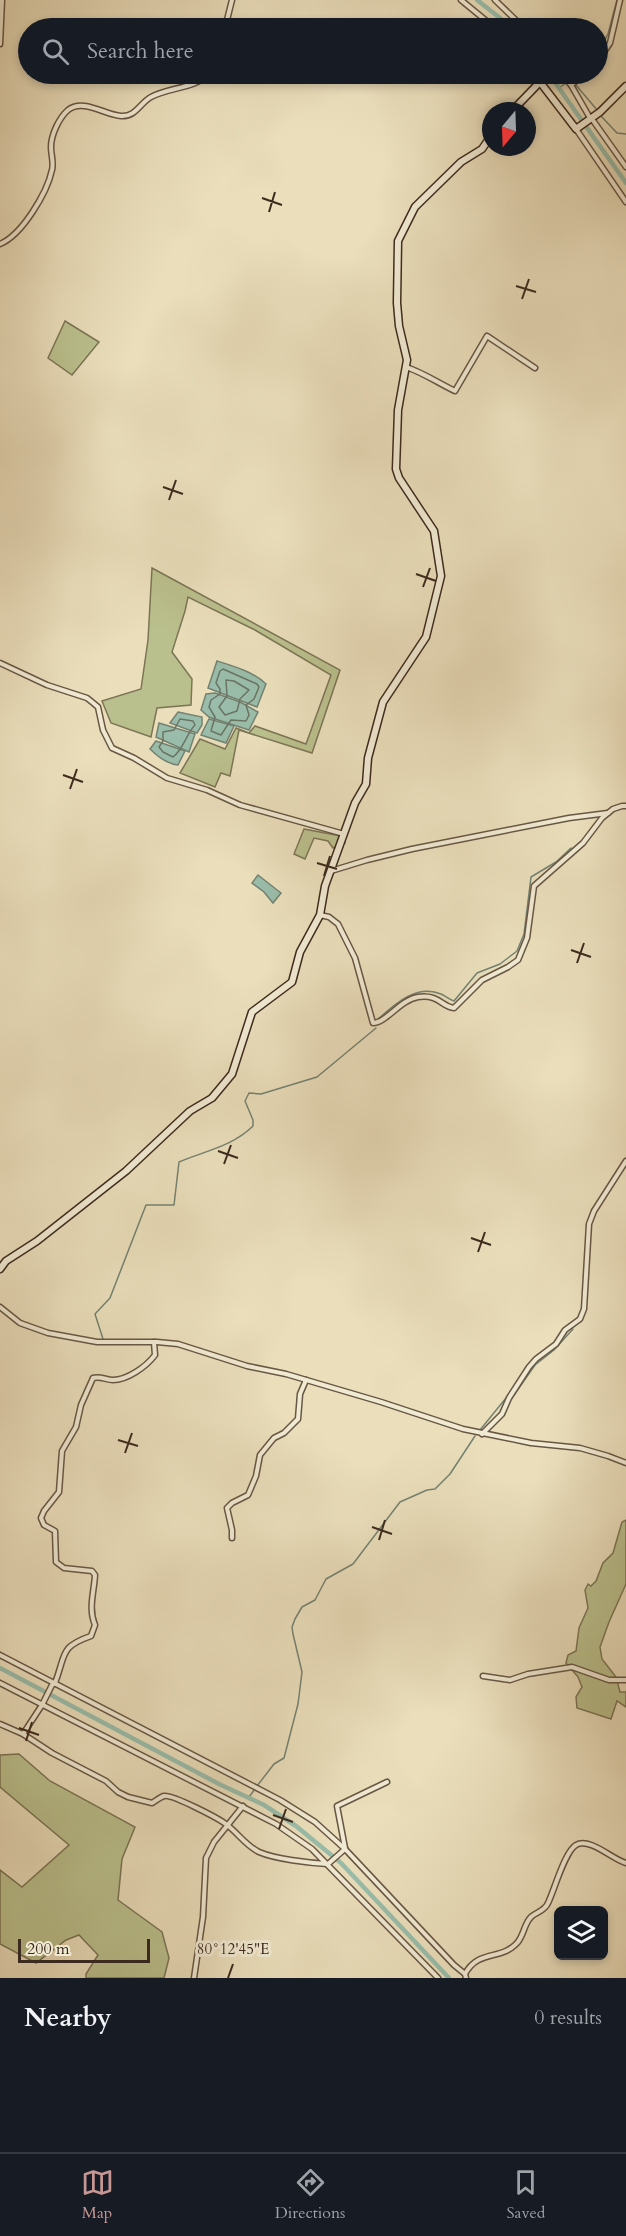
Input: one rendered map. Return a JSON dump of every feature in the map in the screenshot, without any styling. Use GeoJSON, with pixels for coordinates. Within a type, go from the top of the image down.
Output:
{"type":"FeatureCollection","features":[{"type":"Feature","properties":{"kind":"street"},"geometry":{"type":"LineString","coordinates":[[0,44],[2,0]]}},
{"type":"Feature","properties":{"kind":"street"},"geometry":{"type":"LineString","coordinates":[[228,18],[232,0]]}},
{"type":"Feature","properties":{"kind":"street"},"geometry":{"type":"LineString","coordinates":[[461,0],[483,18]]}},
{"type":"Feature","properties":{"kind":"street"},"geometry":{"type":"LineString","coordinates":[[495,0],[514,18]]}},
{"type":"Feature","properties":{"kind":"street"},"geometry":{"type":"LineString","coordinates":[[608,46],[620,0]]}},
{"type":"Feature","properties":{"kind":"street"},"geometry":{"type":"LineString","coordinates":[[0,244],[17,232],[33,211],[52,169],[53,135],[68,111],[84,106],[119,116],[127,116],[137,111],[149,98],[193,84]]}},
{"type":"Feature","properties":{"kind":"street"},"geometry":{"type":"LineString","coordinates":[[521,102],[538,84]]}},
{"type":"Feature","properties":{"kind":"street"},"geometry":{"type":"LineString","coordinates":[[542,84],[578,127],[626,202]]}},
{"type":"Feature","properties":{"kind":"street"},"geometry":{"type":"LineString","coordinates":[[571,85],[589,120],[626,167]]}},
{"type":"Feature","properties":{"kind":"street"},"geometry":{"type":"LineString","coordinates":[[578,127],[589,120],[626,86]]}},
{"type":"Feature","properties":{"kind":"street"},"geometry":{"type":"LineString","coordinates":[[0,1269],[6,1262],[126,1171],[190,1111],[212,1098],[232,1074],[252,1012],[292,982],[300,952],[320,915],[325,886],[355,803],[366,784],[368,758],[383,702],[426,637],[441,576],[434,531],[399,478],[396,469],[398,410],[407,360],[399,326],[397,303],[398,241],[415,207],[461,162],[482,149]]}},
{"type":"Feature","properties":{"kind":"street"},"geometry":{"type":"LineString","coordinates":[[406,367],[420,371],[455,391],[487,336],[535,368]]}},
{"type":"Feature","properties":{"kind":"street"},"geometry":{"type":"LineString","coordinates":[[0,663],[47,685],[87,698],[98,707],[103,729],[112,748],[167,778],[207,790],[240,806],[345,834]]}},
{"type":"Feature","properties":{"kind":"street"},"geometry":{"type":"LineString","coordinates":[[320,915],[334,920],[342,933],[357,967],[372,1023],[379,1022],[408,999],[422,996],[438,999],[449,1008],[454,1008],[482,980],[508,968],[518,960],[527,938],[534,886],[583,843],[602,818],[626,806]]}},
{"type":"Feature","properties":{"kind":"street"},"geometry":{"type":"LineString","coordinates":[[330,872],[412,849],[569,818],[609,813]]}},
{"type":"Feature","properties":{"kind":"street"},"geometry":{"type":"LineString","coordinates":[[483,1434],[502,1414],[509,1398],[536,1359],[556,1344],[566,1330],[580,1319],[584,1309],[589,1224],[594,1211],[626,1161]]}},
{"type":"Feature","properties":{"kind":"street"},"geometry":{"type":"LineString","coordinates":[[0,1307],[20,1323],[64,1337],[97,1342],[177,1344],[247,1366],[306,1380],[483,1434],[531,1443],[580,1448],[626,1463]]}},
{"type":"Feature","properties":{"kind":"street"},"geometry":{"type":"LineString","coordinates":[[23,1734],[53,1684],[68,1648],[74,1642],[91,1636],[95,1625],[91,1616],[91,1603],[95,1575],[92,1571],[64,1568],[56,1562],[55,1532],[44,1525],[41,1518],[59,1492],[62,1451],[76,1427],[81,1405],[93,1378],[121,1379],[142,1367],[154,1355],[154,1342]]}},
{"type":"Feature","properties":{"kind":"street"},"geometry":{"type":"LineString","coordinates":[[232,1538],[227,1508],[232,1503],[248,1496],[256,1476],[260,1455],[274,1438],[284,1433],[298,1419],[300,1394],[306,1380]]}},
{"type":"Feature","properties":{"kind":"street"},"geometry":{"type":"LineString","coordinates":[[0,1655],[280,1800],[315,1822],[466,1976],[470,1965],[482,1957],[504,1952],[519,1942],[529,1918],[547,1905],[567,1854],[574,1846],[579,1844],[596,1847],[618,1861],[626,1863]]}},
{"type":"Feature","properties":{"kind":"street"},"geometry":{"type":"LineString","coordinates":[[483,1676],[510,1680],[528,1674],[572,1667],[609,1680],[626,1680]]}},
{"type":"Feature","properties":{"kind":"street"},"geometry":{"type":"LineString","coordinates":[[0,1683],[276,1824],[330,1863],[438,1978]]}},
{"type":"Feature","properties":{"kind":"street"},"geometry":{"type":"LineString","coordinates":[[0,1724],[23,1734],[52,1753],[106,1781],[118,1792],[128,1797],[152,1803],[164,1796],[170,1796],[227,1825],[240,1839],[257,1851],[268,1855],[330,1863]]}},
{"type":"Feature","properties":{"kind":"street"},"geometry":{"type":"LineString","coordinates":[[343,1850],[337,1806],[387,1782]]}},
{"type":"Feature","properties":{"kind":"street"},"geometry":{"type":"LineString","coordinates":[[194,1978],[203,1917],[206,1858],[214,1842],[243,1806]]}},
{"type":"Feature","properties":{"kind":"street"},"geometry":{"type":"LineString","coordinates":[[330,1863],[343,1850]]}},
{"type":"Feature","properties":{"kind":"shaded area"},"geometry":{"type":"Polygon","coordinates":[[[65,321],[99,342],[72,375],[48,358],[65,321]]]}},
{"type":"Feature","properties":{"kind":"shaded area"},"geometry":{"type":"Polygon","coordinates":[[[152,568],[340,670],[312,753],[239,730],[230,776],[221,773],[215,787],[180,773],[200,739],[225,749],[236,728],[249,733],[255,726],[306,744],[331,675],[255,630],[188,597],[172,652],[192,679],[191,705],[157,708],[151,737],[111,723],[102,701],[141,689],[148,640],[152,568]]]}},
{"type":"Feature","properties":{"kind":"shaded area"},"geometry":{"type":"Polygon","coordinates":[[[304,829],[341,836],[345,843],[333,848],[328,841],[314,838],[305,859],[294,854],[304,829]]]}},
{"type":"Feature","properties":{"kind":"shaded area"},"geometry":{"type":"Polygon","coordinates":[[[626,1520],[626,1584],[600,1647],[602,1659],[616,1677],[620,1692],[626,1692],[626,1707],[617,1701],[611,1719],[577,1708],[576,1697],[582,1687],[578,1677],[566,1663],[568,1655],[576,1651],[579,1628],[588,1608],[585,1590],[588,1584],[591,1586],[596,1581],[603,1563],[613,1553],[622,1522],[626,1520]]]}},
{"type":"Feature","properties":{"kind":"shaded area"},"geometry":{"type":"Polygon","coordinates":[[[19,1754],[50,1781],[135,1827],[122,1859],[118,1900],[162,1932],[169,1958],[164,1978],[86,1978],[86,1974],[98,1955],[79,1935],[66,1940],[36,1963],[0,1944],[0,1870],[22,1887],[69,1845],[0,1787],[0,1755],[19,1754]]]}},
{"type":"Feature","properties":{"kind":"water"},"geometry":{"type":"Polygon","coordinates":[[[217,661],[249,673],[266,684],[257,707],[208,688],[217,661]]]}},
{"type":"Feature","properties":{"kind":"water"},"geometry":{"type":"Polygon","coordinates":[[[215,693],[240,702],[258,712],[249,730],[209,717],[201,710],[206,694],[215,693]]]}},
{"type":"Feature","properties":{"kind":"water"},"geometry":{"type":"Polygon","coordinates":[[[178,712],[202,717],[202,725],[197,733],[170,723],[178,712]]]}},
{"type":"Feature","properties":{"kind":"water"},"geometry":{"type":"Polygon","coordinates":[[[209,719],[234,726],[226,743],[201,735],[209,719]]]}},
{"type":"Feature","properties":{"kind":"water"},"geometry":{"type":"Polygon","coordinates":[[[159,723],[195,734],[189,752],[156,737],[159,723]]]}},
{"type":"Feature","properties":{"kind":"water"},"geometry":{"type":"Polygon","coordinates":[[[156,741],[185,751],[178,765],[163,759],[150,749],[156,741]]]}},
{"type":"Feature","properties":{"kind":"water"},"geometry":{"type":"Polygon","coordinates":[[[258,875],[281,893],[273,903],[252,883],[258,875]]]}},
{"type":"Feature","properties":{"kind":"waterway"},"geometry":{"type":"LineString","coordinates":[[477,0],[500,18]]}},
{"type":"Feature","properties":{"kind":"waterway"},"geometry":{"type":"LineString","coordinates":[[608,34],[617,0]]}},
{"type":"Feature","properties":{"kind":"waterway"},"geometry":{"type":"LineString","coordinates":[[556,84],[626,183]]}},
{"type":"Feature","properties":{"kind":"waterway"},"geometry":{"type":"LineString","coordinates":[[559,88],[565,84]]}},
{"type":"Feature","properties":{"kind":"waterway"},"geometry":{"type":"LineString","coordinates":[[575,84],[598,111]]}},
{"type":"Feature","properties":{"kind":"waterway"},"geometry":{"type":"LineString","coordinates":[[601,116],[617,133],[626,134]]}},
{"type":"Feature","properties":{"kind":"waterway"},"geometry":{"type":"LineString","coordinates":[[376,1021],[406,998],[423,991],[432,991],[454,1001],[477,973],[500,964],[517,951],[524,934],[531,877],[556,862],[571,848]]}},
{"type":"Feature","properties":{"kind":"waterway"},"geometry":{"type":"LineString","coordinates":[[103,1339],[95,1314],[110,1298],[146,1205],[174,1205],[179,1162],[237,1139],[253,1126],[253,1120],[245,1101],[249,1093],[261,1094],[317,1077],[376,1028]]}},
{"type":"Feature","properties":{"kind":"waterway"},"geometry":{"type":"LineString","coordinates":[[514,1395],[535,1365],[554,1350],[573,1329]]}},
{"type":"Feature","properties":{"kind":"waterway"},"geometry":{"type":"LineString","coordinates":[[480,1430],[506,1398]]}},
{"type":"Feature","properties":{"kind":"waterway"},"geometry":{"type":"LineString","coordinates":[[257,1786],[274,1764],[284,1758],[298,1704],[302,1672],[292,1627],[302,1607],[315,1600],[326,1579],[353,1564],[400,1502],[427,1490],[435,1489],[450,1474],[475,1436]]}},
{"type":"Feature","properties":{"kind":"waterway"},"geometry":{"type":"LineString","coordinates":[[0,1668],[219,1784],[264,1805],[296,1826],[341,1863],[449,1978]]}},
{"type":"Feature","properties":{"kind":"waterway"},"geometry":{"type":"LineString","coordinates":[[249,1797],[255,1789]]}}]}
